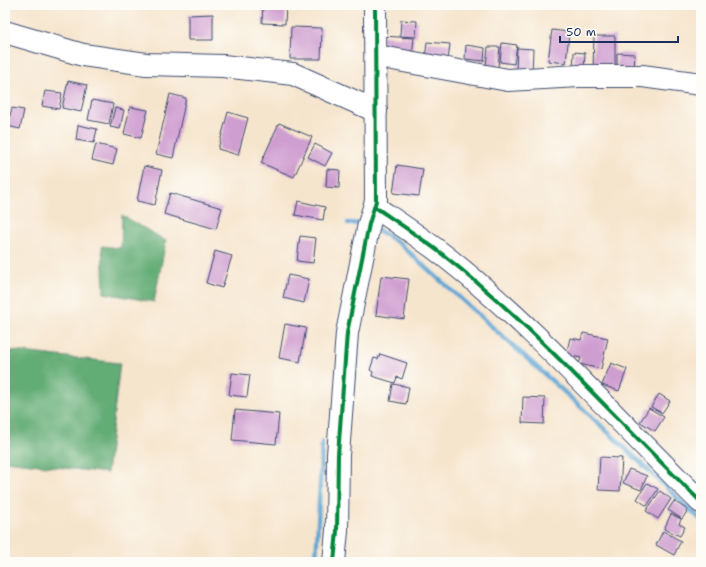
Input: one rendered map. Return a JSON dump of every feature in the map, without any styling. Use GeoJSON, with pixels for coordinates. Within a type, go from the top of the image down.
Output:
{"type":"FeatureCollection","features":[{"type":"Feature","properties":{"kind":"street"},"geometry":{"type":"LineString","coordinates":[[334,562],[337,531],[338,455],[347,333],[369,224],[376,201],[375,5]]}},
{"type":"Feature","properties":{"kind":"street"},"geometry":{"type":"LineString","coordinates":[[5,32],[83,55],[146,64],[223,66],[293,74],[376,111]]}},
{"type":"Feature","properties":{"kind":"street"},"geometry":{"type":"LineString","coordinates":[[376,56],[508,80],[579,76],[642,76],[701,84]]}},
{"type":"Feature","properties":{"kind":"street"},"geometry":{"type":"LineString","coordinates":[[374,207],[442,254],[512,314],[701,502]]}},
{"type":"Feature","properties":{"kind":"green space"},"geometry":{"type":"Polygon","coordinates":[[[122,215],[166,241],[154,302],[104,293],[102,246],[121,248],[122,215]]]}},
{"type":"Feature","properties":{"kind":"green space"},"geometry":{"type":"Polygon","coordinates":[[[5,350],[120,363],[107,473],[5,461],[5,350]]]}},
{"type":"Feature","properties":{"kind":"building"},"geometry":{"type":"Polygon","coordinates":[[[263,5],[286,5],[285,24],[262,23],[263,5]]]}},
{"type":"Feature","properties":{"kind":"building"},"geometry":{"type":"Polygon","coordinates":[[[213,14],[213,40],[188,40],[188,15],[213,14]]]}},
{"type":"Feature","properties":{"kind":"building"},"geometry":{"type":"Polygon","coordinates":[[[401,20],[417,21],[416,37],[400,36],[401,20]]]}},
{"type":"Feature","properties":{"kind":"building"},"geometry":{"type":"Polygon","coordinates":[[[291,27],[322,28],[321,59],[290,59],[291,27]]]}},
{"type":"Feature","properties":{"kind":"building"},"geometry":{"type":"Polygon","coordinates":[[[552,30],[569,32],[566,63],[548,61],[552,30]]]}},
{"type":"Feature","properties":{"kind":"building"},"geometry":{"type":"Polygon","coordinates":[[[382,36],[414,38],[412,56],[381,54],[382,36]]]}},
{"type":"Feature","properties":{"kind":"building"},"geometry":{"type":"Polygon","coordinates":[[[594,36],[615,36],[615,69],[593,69],[594,36]]]}},
{"type":"Feature","properties":{"kind":"building"},"geometry":{"type":"Polygon","coordinates":[[[427,42],[450,44],[448,61],[425,59],[427,42]]]}},
{"type":"Feature","properties":{"kind":"building"},"geometry":{"type":"Polygon","coordinates":[[[502,43],[517,45],[514,64],[500,62],[502,43]]]}},
{"type":"Feature","properties":{"kind":"building"},"geometry":{"type":"Polygon","coordinates":[[[466,45],[485,48],[484,61],[465,59],[466,45]]]}},
{"type":"Feature","properties":{"kind":"building"},"geometry":{"type":"Polygon","coordinates":[[[488,47],[500,47],[498,67],[486,66],[488,47]]]}},
{"type":"Feature","properties":{"kind":"building"},"geometry":{"type":"Polygon","coordinates":[[[517,48],[533,49],[532,73],[516,72],[517,48]]]}},
{"type":"Feature","properties":{"kind":"building"},"geometry":{"type":"Polygon","coordinates":[[[574,52],[585,53],[584,71],[573,70],[574,52]]]}},
{"type":"Feature","properties":{"kind":"building"},"geometry":{"type":"Polygon","coordinates":[[[617,53],[635,54],[634,69],[617,69],[617,53]]]}},
{"type":"Feature","properties":{"kind":"building"},"geometry":{"type":"Polygon","coordinates":[[[68,81],[87,85],[81,112],[62,108],[68,81]]]}},
{"type":"Feature","properties":{"kind":"building"},"geometry":{"type":"Polygon","coordinates":[[[45,91],[62,93],[59,109],[42,106],[45,91]]]}},
{"type":"Feature","properties":{"kind":"building"},"geometry":{"type":"Polygon","coordinates":[[[170,94],[186,98],[173,158],[156,154],[170,94]]]}},
{"type":"Feature","properties":{"kind":"building"},"geometry":{"type":"Polygon","coordinates":[[[92,100],[113,104],[109,124],[88,120],[92,100]]]}},
{"type":"Feature","properties":{"kind":"building"},"geometry":{"type":"Polygon","coordinates":[[[130,107],[148,110],[141,138],[124,134],[130,107]]]}},
{"type":"Feature","properties":{"kind":"building"},"geometry":{"type":"Polygon","coordinates":[[[12,108],[24,110],[20,129],[7,126],[12,108]]]}},
{"type":"Feature","properties":{"kind":"building"},"geometry":{"type":"Polygon","coordinates":[[[115,108],[124,110],[120,129],[110,127],[115,108]]]}},
{"type":"Feature","properties":{"kind":"building"},"geometry":{"type":"Polygon","coordinates":[[[228,112],[248,118],[238,155],[218,149],[228,112]]]}},
{"type":"Feature","properties":{"kind":"building"},"geometry":{"type":"Polygon","coordinates":[[[279,123],[312,137],[294,177],[261,163],[279,123]]]}},
{"type":"Feature","properties":{"kind":"building"},"geometry":{"type":"Polygon","coordinates":[[[78,125],[97,129],[94,143],[76,140],[78,125]]]}},
{"type":"Feature","properties":{"kind":"building"},"geometry":{"type":"Polygon","coordinates":[[[96,144],[117,149],[113,165],[92,160],[96,144]]]}},
{"type":"Feature","properties":{"kind":"building"},"geometry":{"type":"Polygon","coordinates":[[[315,144],[332,153],[325,166],[308,157],[315,144]]]}},
{"type":"Feature","properties":{"kind":"building"},"geometry":{"type":"Polygon","coordinates":[[[397,165],[423,169],[419,196],[393,193],[397,165]]]}},
{"type":"Feature","properties":{"kind":"building"},"geometry":{"type":"Polygon","coordinates":[[[144,166],[162,170],[155,205],[137,201],[144,166]]]}},
{"type":"Feature","properties":{"kind":"building"},"geometry":{"type":"Polygon","coordinates":[[[327,169],[340,170],[339,188],[326,187],[327,169]]]}},
{"type":"Feature","properties":{"kind":"building"},"geometry":{"type":"Polygon","coordinates":[[[170,193],[222,208],[216,229],[164,214],[170,193]]]}},
{"type":"Feature","properties":{"kind":"building"},"geometry":{"type":"Polygon","coordinates":[[[298,201],[325,207],[323,220],[295,215],[298,201]]]}},
{"type":"Feature","properties":{"kind":"building"},"geometry":{"type":"Polygon","coordinates":[[[300,236],[316,238],[313,263],[297,261],[300,236]]]}},
{"type":"Feature","properties":{"kind":"building"},"geometry":{"type":"Polygon","coordinates":[[[215,251],[232,256],[222,288],[206,283],[215,251]]]}},
{"type":"Feature","properties":{"kind":"building"},"geometry":{"type":"Polygon","coordinates":[[[288,275],[309,279],[304,303],[283,298],[288,275]]]}},
{"type":"Feature","properties":{"kind":"building"},"geometry":{"type":"Polygon","coordinates":[[[381,276],[409,279],[404,319],[376,315],[381,276]]]}},
{"type":"Feature","properties":{"kind":"building"},"geometry":{"type":"Polygon","coordinates":[[[285,324],[306,328],[300,362],[279,358],[285,324]]]}},
{"type":"Feature","properties":{"kind":"building"},"geometry":{"type":"Polygon","coordinates":[[[583,333],[608,338],[601,369],[579,364],[581,358],[566,355],[570,338],[581,340],[583,333]]]}},
{"type":"Feature","properties":{"kind":"building"},"geometry":{"type":"Polygon","coordinates":[[[380,354],[407,363],[402,379],[397,377],[395,383],[372,376],[373,372],[370,370],[374,358],[378,359],[380,354]]]}},
{"type":"Feature","properties":{"kind":"building"},"geometry":{"type":"Polygon","coordinates":[[[611,363],[627,369],[619,391],[602,385],[611,363]]]}},
{"type":"Feature","properties":{"kind":"building"},"geometry":{"type":"Polygon","coordinates":[[[232,373],[250,375],[247,397],[229,395],[232,373]]]}},
{"type":"Feature","properties":{"kind":"building"},"geometry":{"type":"Polygon","coordinates":[[[393,384],[409,387],[406,404],[390,401],[393,384]]]}},
{"type":"Feature","properties":{"kind":"building"},"geometry":{"type":"Polygon","coordinates":[[[659,394],[670,401],[662,413],[651,407],[659,394]]]}},
{"type":"Feature","properties":{"kind":"building"},"geometry":{"type":"Polygon","coordinates":[[[523,397],[545,398],[544,424],[522,423],[523,397]]]}},
{"type":"Feature","properties":{"kind":"building"},"geometry":{"type":"Polygon","coordinates":[[[649,408],[664,417],[655,431],[640,422],[649,408]]]}},
{"type":"Feature","properties":{"kind":"building"},"geometry":{"type":"Polygon","coordinates":[[[235,410],[279,414],[276,444],[232,440],[235,410]]]}},
{"type":"Feature","properties":{"kind":"building"},"geometry":{"type":"Polygon","coordinates":[[[600,457],[622,458],[620,491],[598,490],[600,457]]]}},
{"type":"Feature","properties":{"kind":"building"},"geometry":{"type":"Polygon","coordinates":[[[629,469],[647,476],[641,490],[623,483],[629,469]]]}},
{"type":"Feature","properties":{"kind":"building"},"geometry":{"type":"Polygon","coordinates":[[[647,483],[658,489],[647,506],[637,499],[647,483]]]}},
{"type":"Feature","properties":{"kind":"building"},"geometry":{"type":"Polygon","coordinates":[[[660,491],[671,499],[658,519],[646,511],[660,491]]]}},
{"type":"Feature","properties":{"kind":"building"},"geometry":{"type":"Polygon","coordinates":[[[674,501],[688,510],[682,519],[668,510],[674,501]]]}},
{"type":"Feature","properties":{"kind":"building"},"geometry":{"type":"Polygon","coordinates":[[[671,514],[681,519],[679,524],[685,527],[680,536],[664,529],[671,514]]]}},
{"type":"Feature","properties":{"kind":"building"},"geometry":{"type":"Polygon","coordinates":[[[663,531],[681,541],[674,555],[656,545],[663,531]]]}},
{"type":"Feature","properties":{"kind":"waterway"},"geometry":{"type":"LineString","coordinates":[[348,223],[363,224]]}},
{"type":"Feature","properties":{"kind":"waterway"},"geometry":{"type":"LineString","coordinates":[[375,228],[400,244],[592,417],[701,520]]}},
{"type":"Feature","properties":{"kind":"waterway"},"geometry":{"type":"LineString","coordinates":[[316,562],[322,442]]}},
{"type":"Feature","properties":{"kind":"cycle path"},"geometry":{"type":"LineString","coordinates":[[334,562],[337,531],[338,455],[347,333],[369,224],[376,201],[375,5]]}},
{"type":"Feature","properties":{"kind":"cycle path"},"geometry":{"type":"LineString","coordinates":[[375,207],[442,254],[477,282],[543,343],[701,502]]}}]}
